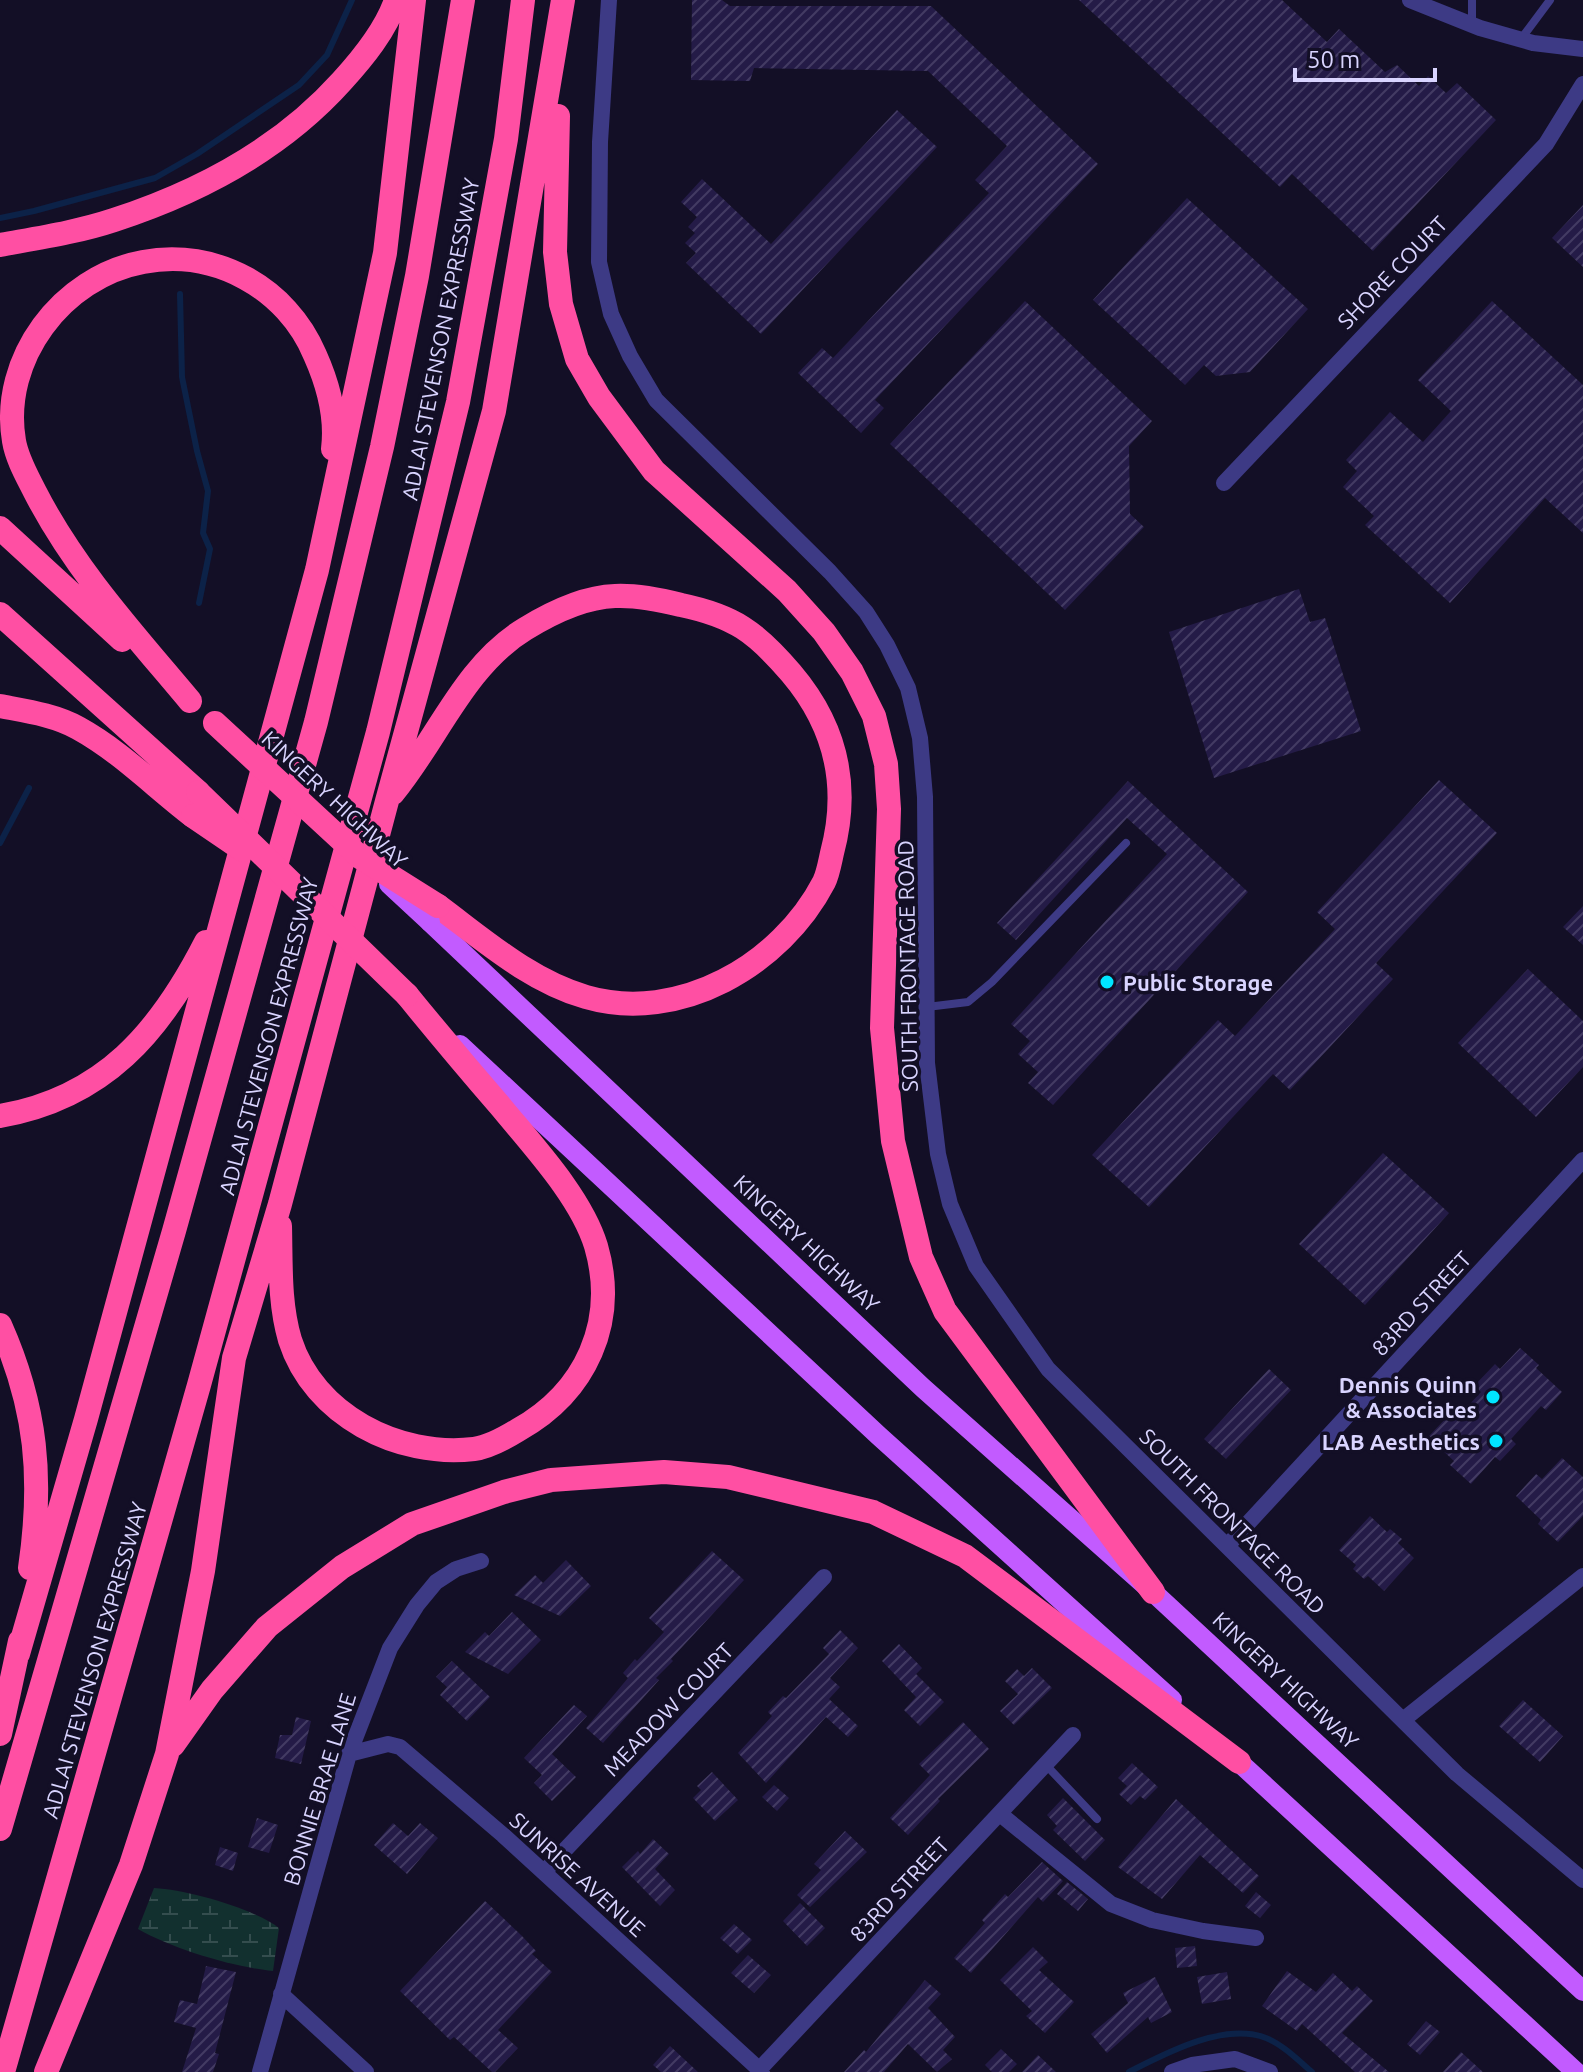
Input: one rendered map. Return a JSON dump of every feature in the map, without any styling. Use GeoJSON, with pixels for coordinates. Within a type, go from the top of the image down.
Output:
{"type":"FeatureCollection","features":[{"type":"Feature","properties":{"kind":"highway"},"geometry":{"type":"LineString","coordinates":[[0,245],[113,221],[227,173],[285,136],[320,106],[355,67],[391,16],[396,0]]}},
{"type":"Feature","properties":{"kind":"highway"},"geometry":{"type":"LineString","coordinates":[[0,1734],[18,1654],[86,1419],[317,570],[385,253],[414,0]]}},
{"type":"Feature","properties":{"kind":"highway","name":"ADLAI STEVENSON EXPRESSWAY"},"geometry":{"type":"LineString","coordinates":[[0,1829],[174,1231],[316,722],[382,447],[417,276],[463,0]]}},
{"type":"Feature","properties":{"kind":"highway","name":"ADLAI STEVENSON EXPRESSWAY"},"geometry":{"type":"LineString","coordinates":[[3,2072],[199,1385],[378,732],[458,402],[506,139],[523,0]]}},
{"type":"Feature","properties":{"kind":"highway"},"geometry":{"type":"LineString","coordinates":[[46,2072],[131,1865],[167,1754],[203,1571],[234,1358],[280,1204],[494,411],[563,4]]}},
{"type":"Feature","properties":{"kind":"highway"},"geometry":{"type":"LineString","coordinates":[[563,4],[555,252],[561,304],[577,359],[599,397],[654,471],[787,591],[824,632],[852,672],[874,716],[886,764],[889,809],[883,1043],[893,1141],[921,1257],[945,1311],[1153,1592]]}},
{"type":"Feature","properties":{"kind":"highway"},"geometry":{"type":"LineString","coordinates":[[190,701],[88,578],[54,528],[23,468],[14,442],[13,407],[18,376],[29,346],[44,323],[68,299],[102,276],[129,266],[180,259],[217,266],[249,278],[276,298],[305,329],[330,393],[334,439],[317,570]]}},
{"type":"Feature","properties":{"kind":"highway","name":"KINGERY HIGHWAY"},"geometry":{"type":"LineString","coordinates":[[0,528],[360,857],[434,914],[539,979],[586,997],[615,1003],[656,1002],[696,994],[735,977],[772,949],[825,881],[841,806],[838,763],[824,721],[802,686],[774,653],[745,627],[707,610],[662,600],[615,596],[568,607],[523,630],[488,659],[442,719],[413,769],[387,801]]}},
{"type":"Feature","properties":{"kind":"highway"},"geometry":{"type":"LineString","coordinates":[[0,614],[196,804],[286,877],[407,995],[529,1139],[577,1207],[595,1244],[604,1285],[603,1310],[587,1366],[561,1399],[531,1423],[476,1449],[438,1450],[374,1433],[345,1416],[322,1396],[291,1343],[282,1304],[280,1204]]}},
{"type":"Feature","properties":{"kind":"highway"},"geometry":{"type":"LineString","coordinates":[[0,706],[38,713],[77,727],[196,804]]}},
{"type":"Feature","properties":{"kind":"highway"},"geometry":{"type":"LineString","coordinates":[[0,1116],[58,1100],[96,1081],[126,1056],[158,1023],[197,960],[227,901]]}},
{"type":"Feature","properties":{"kind":"highway"},"geometry":{"type":"LineString","coordinates":[[0,1325],[11,1349],[36,1445],[37,1521],[18,1654]]}},
{"type":"Feature","properties":{"kind":"highway"},"geometry":{"type":"LineString","coordinates":[[167,1754],[212,1690],[267,1627],[342,1567],[412,1524],[504,1492],[551,1480],[664,1472],[728,1477],[873,1512],[965,1556],[1239,1762]]}},
{"type":"Feature","properties":{"kind":"main road","name":"KINGERY HIGHWAY"},"geometry":{"type":"LineString","coordinates":[[434,914],[923,1388],[1153,1592],[1583,1991]]}},
{"type":"Feature","properties":{"kind":"main road"},"geometry":{"type":"LineString","coordinates":[[407,995],[879,1436],[1576,2072]]}},
{"type":"Feature","properties":{"kind":"street","name":"SOUTH FRONTAGE ROAD"},"geometry":{"type":"LineString","coordinates":[[609,0],[600,142],[599,262],[611,314],[630,356],[656,400],[830,572],[866,612],[887,645],[908,688],[920,738],[925,797],[927,1063],[938,1154],[950,1204],[976,1266],[1048,1369],[1457,1774],[1583,1880]]}},
{"type":"Feature","properties":{"kind":"street"},"geometry":{"type":"LineString","coordinates":[[1410,0],[1472,25],[1521,39],[1583,49]]}},
{"type":"Feature","properties":{"kind":"street","name":"SHORE COURT"},"geometry":{"type":"LineString","coordinates":[[1224,483],[1546,144],[1583,84]]}},
{"type":"Feature","properties":{"kind":"street","name":"83RD STREET"},"geometry":{"type":"LineString","coordinates":[[1227,1546],[1583,1160]]}},
{"type":"Feature","properties":{"kind":"street","name":"BONNIE BRAE LANE"},"geometry":{"type":"LineString","coordinates":[[260,2072],[349,1754],[390,1648],[417,1605],[436,1582],[456,1569],[481,1561]]}},
{"type":"Feature","properties":{"kind":"street"},"geometry":{"type":"LineString","coordinates":[[1403,1720],[1583,1576]]}},
{"type":"Feature","properties":{"kind":"street","name":"MEADOW COURT"},"geometry":{"type":"LineString","coordinates":[[544,1872],[824,1577]]}},
{"type":"Feature","properties":{"kind":"street","name":"83RD STREET"},"geometry":{"type":"LineString","coordinates":[[760,2071],[1073,1735]]}},
{"type":"Feature","properties":{"kind":"street","name":"SUNRISE AVENUE"},"geometry":{"type":"LineString","coordinates":[[349,1754],[388,1744],[400,1747],[544,1872],[760,2071]]}},
{"type":"Feature","properties":{"kind":"street"},"geometry":{"type":"LineString","coordinates":[[1000,1814],[1111,1904],[1152,1920],[1256,1938]]}},
{"type":"Feature","properties":{"kind":"street"},"geometry":{"type":"LineString","coordinates":[[281,1994],[366,2072]]}},
{"type":"Feature","properties":{"kind":"street"},"geometry":{"type":"LineString","coordinates":[[1172,2072],[1192,2065],[1235,2059],[1270,2072]]}},
{"type":"Feature","properties":{"kind":"lane"},"geometry":{"type":"LineString","coordinates":[[1472,0],[1472,25]]}},
{"type":"Feature","properties":{"kind":"lane"},"geometry":{"type":"LineString","coordinates":[[1521,39],[1550,0]]}},
{"type":"Feature","properties":{"kind":"lane"},"geometry":{"type":"LineString","coordinates":[[927,1007],[968,1002],[1126,843]]}},
{"type":"Feature","properties":{"kind":"lane"},"geometry":{"type":"LineString","coordinates":[[1046,1765],[1097,1819]]}},
{"type":"Feature","properties":{"kind":"green space"},"geometry":{"type":"Polygon","coordinates":[[[154,1888],[219,1901],[279,1928],[273,1971],[204,1956],[138,1929],[154,1888]]]}},
{"type":"Feature","properties":{"kind":"building"},"geometry":{"type":"Polygon","coordinates":[[[692,0],[722,0],[730,6],[931,6],[1098,164],[875,400],[884,408],[861,433],[798,373],[822,348],[833,358],[989,193],[975,180],[1007,146],[928,71],[754,68],[750,81],[691,80],[692,0]]]}},
{"type":"Feature","properties":{"kind":"building"},"geometry":{"type":"Polygon","coordinates":[[[1079,0],[1282,0],[1327,42],[1339,29],[1385,72],[1397,65],[1419,86],[1428,76],[1446,93],[1457,83],[1496,120],[1373,251],[1292,174],[1280,187],[1079,0]]]}},
{"type":"Feature","properties":{"kind":"building"},"geometry":{"type":"Polygon","coordinates":[[[897,110],[937,147],[761,334],[686,263],[696,253],[685,243],[695,233],[688,227],[697,217],[681,202],[702,179],[771,244],[897,110]]]}},
{"type":"Feature","properties":{"kind":"building"},"geometry":{"type":"Polygon","coordinates":[[[1187,198],[1308,309],[1250,372],[1216,376],[1204,365],[1185,385],[1093,300],[1187,198]]]}},
{"type":"Feature","properties":{"kind":"building"},"geometry":{"type":"Polygon","coordinates":[[[1583,205],[1583,267],[1552,238],[1583,205]]]}},
{"type":"Feature","properties":{"kind":"building"},"geometry":{"type":"Polygon","coordinates":[[[1025,301],[1152,421],[1129,446],[1130,514],[1144,527],[1065,610],[890,444],[1025,301]]]}},
{"type":"Feature","properties":{"kind":"building"},"geometry":{"type":"Polygon","coordinates":[[[1492,301],[1583,385],[1583,533],[1545,498],[1450,603],[1365,525],[1374,516],[1343,487],[1357,471],[1346,460],[1390,412],[1423,442],[1451,411],[1418,380],[1492,301]]]}},
{"type":"Feature","properties":{"kind":"building"},"geometry":{"type":"Polygon","coordinates":[[[1299,589],[1310,622],[1325,618],[1361,731],[1214,778],[1169,632],[1299,589]]]}},
{"type":"Feature","properties":{"kind":"building"},"geometry":{"type":"Polygon","coordinates":[[[1439,780],[1497,833],[1376,963],[1393,979],[1290,1090],[1273,1074],[1149,1207],[1092,1155],[1218,1020],[1235,1036],[1335,929],[1317,912],[1439,780]]]}},
{"type":"Feature","properties":{"kind":"building","name":"Public Storage"},"geometry":{"type":"Polygon","coordinates":[[[1128,781],[1248,892],[1053,1105],[1028,1083],[1038,1072],[1018,1054],[1030,1041],[1011,1024],[1167,854],[1127,818],[1016,940],[997,923],[1128,781]]]}},
{"type":"Feature","properties":{"kind":"building"},"geometry":{"type":"Polygon","coordinates":[[[1583,906],[1583,945],[1563,927],[1583,906]]]}},
{"type":"Feature","properties":{"kind":"building"},"geometry":{"type":"Polygon","coordinates":[[[1528,969],[1583,1021],[1583,1067],[1536,1117],[1458,1043],[1528,969]]]}},
{"type":"Feature","properties":{"kind":"building"},"geometry":{"type":"Polygon","coordinates":[[[1383,1153],[1449,1213],[1365,1305],[1299,1244],[1383,1153]]]}},
{"type":"Feature","properties":{"kind":"building"},"geometry":{"type":"Polygon","coordinates":[[[1520,1348],[1562,1392],[1546,1410],[1541,1406],[1511,1439],[1516,1444],[1500,1461],[1495,1457],[1471,1484],[1450,1465],[1454,1461],[1428,1437],[1449,1415],[1454,1421],[1481,1392],[1474,1386],[1495,1364],[1500,1369],[1520,1348]]]}},
{"type":"Feature","properties":{"kind":"building"},"geometry":{"type":"Polygon","coordinates":[[[1269,1369],[1291,1390],[1226,1459],[1204,1439],[1269,1369]]]}},
{"type":"Feature","properties":{"kind":"building"},"geometry":{"type":"Polygon","coordinates":[[[1562,1458],[1583,1477],[1583,1516],[1558,1542],[1538,1524],[1541,1520],[1516,1496],[1536,1474],[1542,1479],[1562,1458]]]}},
{"type":"Feature","properties":{"kind":"building"},"geometry":{"type":"Polygon","coordinates":[[[1370,1516],[1387,1532],[1390,1529],[1402,1539],[1398,1543],[1414,1558],[1384,1591],[1368,1576],[1364,1579],[1353,1569],[1356,1565],[1339,1550],[1370,1516]]]}},
{"type":"Feature","properties":{"kind":"building"},"geometry":{"type":"Polygon","coordinates":[[[712,1551],[744,1580],[671,1659],[673,1661],[656,1678],[659,1680],[603,1743],[586,1728],[628,1678],[623,1673],[664,1632],[649,1618],[712,1551]]]}},
{"type":"Feature","properties":{"kind":"building"},"geometry":{"type":"Polygon","coordinates":[[[566,1560],[591,1586],[560,1616],[514,1595],[535,1575],[543,1583],[566,1560]]]}},
{"type":"Feature","properties":{"kind":"building"},"geometry":{"type":"Polygon","coordinates":[[[512,1612],[541,1640],[508,1674],[465,1652],[485,1632],[489,1636],[512,1612]]]}},
{"type":"Feature","properties":{"kind":"building"},"geometry":{"type":"Polygon","coordinates":[[[840,1630],[858,1648],[830,1678],[840,1687],[829,1699],[858,1726],[848,1737],[826,1717],[766,1783],[738,1753],[772,1716],[768,1712],[829,1654],[823,1648],[840,1630]]]}},
{"type":"Feature","properties":{"kind":"building"},"geometry":{"type":"Polygon","coordinates":[[[899,1644],[922,1668],[916,1674],[944,1702],[920,1726],[904,1710],[916,1697],[882,1661],[899,1644]]]}},
{"type":"Feature","properties":{"kind":"building"},"geometry":{"type":"Polygon","coordinates":[[[452,1661],[490,1697],[467,1721],[440,1695],[447,1687],[436,1677],[452,1661]]]}},
{"type":"Feature","properties":{"kind":"building"},"geometry":{"type":"Polygon","coordinates":[[[1032,1668],[1052,1688],[1014,1725],[1000,1711],[1018,1694],[1005,1681],[1017,1669],[1024,1676],[1032,1668]]]}},
{"type":"Feature","properties":{"kind":"building"},"geometry":{"type":"Polygon","coordinates":[[[1523,1700],[1563,1736],[1540,1762],[1499,1726],[1523,1700]]]}},
{"type":"Feature","properties":{"kind":"building"},"geometry":{"type":"Polygon","coordinates":[[[574,1705],[587,1716],[552,1754],[576,1777],[552,1801],[534,1783],[542,1775],[524,1758],[574,1705]]]}},
{"type":"Feature","properties":{"kind":"building"},"geometry":{"type":"Polygon","coordinates":[[[296,1717],[311,1721],[301,1764],[275,1758],[280,1735],[292,1735],[296,1717]]]}},
{"type":"Feature","properties":{"kind":"building"},"geometry":{"type":"Polygon","coordinates":[[[963,1722],[989,1749],[938,1799],[940,1801],[908,1835],[890,1818],[930,1775],[919,1764],[963,1722]]]}},
{"type":"Feature","properties":{"kind":"building"},"geometry":{"type":"Polygon","coordinates":[[[1132,1763],[1158,1787],[1145,1800],[1140,1796],[1131,1805],[1119,1794],[1127,1786],[1118,1778],[1132,1763]]]}},
{"type":"Feature","properties":{"kind":"building"},"geometry":{"type":"Polygon","coordinates":[[[712,1772],[738,1800],[715,1821],[693,1798],[701,1790],[697,1786],[712,1772]]]}},
{"type":"Feature","properties":{"kind":"building"},"geometry":{"type":"Polygon","coordinates":[[[774,1785],[789,1798],[777,1811],[762,1797],[774,1785]]]}},
{"type":"Feature","properties":{"kind":"building"},"geometry":{"type":"Polygon","coordinates":[[[1063,1798],[1105,1840],[1085,1861],[1053,1830],[1057,1826],[1047,1815],[1063,1798]]]}},
{"type":"Feature","properties":{"kind":"building"},"geometry":{"type":"Polygon","coordinates":[[[1176,1799],[1259,1876],[1243,1893],[1200,1855],[1162,1899],[1118,1867],[1176,1799]]]}},
{"type":"Feature","properties":{"kind":"building"},"geometry":{"type":"Polygon","coordinates":[[[257,1818],[278,1825],[269,1853],[248,1847],[257,1818]]]}},
{"type":"Feature","properties":{"kind":"building"},"geometry":{"type":"Polygon","coordinates":[[[393,1823],[408,1836],[420,1823],[438,1838],[407,1874],[374,1845],[393,1823]]]}},
{"type":"Feature","properties":{"kind":"building"},"geometry":{"type":"Polygon","coordinates":[[[845,1831],[867,1852],[810,1907],[797,1895],[821,1870],[814,1864],[845,1831]]]}},
{"type":"Feature","properties":{"kind":"building"},"geometry":{"type":"Polygon","coordinates":[[[653,1839],[669,1854],[655,1869],[675,1890],[660,1906],[622,1867],[638,1851],[640,1854],[653,1839]]]}},
{"type":"Feature","properties":{"kind":"building"},"geometry":{"type":"Polygon","coordinates":[[[220,1847],[238,1853],[233,1871],[215,1865],[220,1847]]]}},
{"type":"Feature","properties":{"kind":"building"},"geometry":{"type":"Polygon","coordinates":[[[1042,1862],[1063,1881],[1043,1902],[1038,1897],[971,1973],[954,1958],[985,1923],[982,1920],[1005,1894],[1008,1897],[1042,1862]]]}},
{"type":"Feature","properties":{"kind":"building"},"geometry":{"type":"Polygon","coordinates":[[[1067,1882],[1088,1899],[1078,1911],[1057,1894],[1067,1882]]]}},
{"type":"Feature","properties":{"kind":"building"},"geometry":{"type":"Polygon","coordinates":[[[1256,1892],[1271,1905],[1260,1918],[1245,1906],[1256,1892]]]}},
{"type":"Feature","properties":{"kind":"building"},"geometry":{"type":"Polygon","coordinates":[[[485,1901],[521,1935],[536,1951],[532,1954],[552,1972],[498,2030],[518,2048],[495,2072],[454,2037],[450,2040],[400,1991],[485,1901]]]}},
{"type":"Feature","properties":{"kind":"building"},"geometry":{"type":"Polygon","coordinates":[[[800,1903],[825,1928],[807,1946],[783,1921],[800,1903]]]}},
{"type":"Feature","properties":{"kind":"building"},"geometry":{"type":"Polygon","coordinates":[[[734,1924],[752,1940],[738,1954],[720,1938],[734,1924]]]}},
{"type":"Feature","properties":{"kind":"building"},"geometry":{"type":"Polygon","coordinates":[[[1195,1946],[1197,1966],[1177,1968],[1175,1948],[1195,1946]]]}},
{"type":"Feature","properties":{"kind":"building"},"geometry":{"type":"Polygon","coordinates":[[[1033,1947],[1048,1962],[1039,1970],[1074,2002],[1045,2033],[1026,2016],[1032,2011],[1000,1980],[1033,1947]]]}},
{"type":"Feature","properties":{"kind":"building"},"geometry":{"type":"Polygon","coordinates":[[[748,1955],[771,1975],[754,1993],[731,1973],[748,1955]]]}},
{"type":"Feature","properties":{"kind":"building"},"geometry":{"type":"Polygon","coordinates":[[[206,1966],[236,1972],[215,2053],[219,2054],[213,2072],[182,2072],[196,2028],[174,2022],[180,2000],[197,2004],[206,1966]]]}},
{"type":"Feature","properties":{"kind":"building"},"geometry":{"type":"Polygon","coordinates":[[[1287,1971],[1316,1992],[1333,1973],[1352,1991],[1357,1986],[1373,2001],[1342,2033],[1389,2072],[1355,2072],[1302,2024],[1297,2031],[1262,2006],[1287,1971]]]}},
{"type":"Feature","properties":{"kind":"building"},"geometry":{"type":"Polygon","coordinates":[[[1227,1972],[1231,1999],[1202,2004],[1197,1977],[1227,1972]]]}},
{"type":"Feature","properties":{"kind":"building"},"geometry":{"type":"Polygon","coordinates":[[[1155,1977],[1172,2012],[1151,2023],[1148,2017],[1107,2053],[1091,2034],[1128,2003],[1123,1993],[1155,1977]]]}},
{"type":"Feature","properties":{"kind":"building"},"geometry":{"type":"Polygon","coordinates":[[[925,1980],[941,1994],[928,2008],[955,2037],[943,2050],[952,2059],[937,2072],[908,2044],[884,2072],[844,2072],[864,2050],[866,2052],[925,1980]]]}},
{"type":"Feature","properties":{"kind":"building"},"geometry":{"type":"Polygon","coordinates":[[[1426,2021],[1440,2032],[1420,2055],[1407,2044],[1426,2021]]]}},
{"type":"Feature","properties":{"kind":"building"},"geometry":{"type":"Polygon","coordinates":[[[670,2046],[698,2072],[661,2072],[653,2065],[670,2046]]]}},
{"type":"Feature","properties":{"kind":"building"},"geometry":{"type":"Polygon","coordinates":[[[1001,2049],[1017,2064],[1009,2072],[992,2072],[985,2065],[1001,2049]]]}},
{"type":"Feature","properties":{"kind":"building"},"geometry":{"type":"Polygon","coordinates":[[[1461,2052],[1483,2072],[1443,2072],[1461,2052]]]}},
{"type":"Feature","properties":{"kind":"building"},"geometry":{"type":"Polygon","coordinates":[[[1038,2055],[1056,2072],[1022,2072],[1038,2055]]]}},
{"type":"Feature","properties":{"kind":"waterway"},"geometry":{"type":"LineString","coordinates":[[0,218],[155,178],[197,154],[299,85],[327,55],[352,0]]}},
{"type":"Feature","properties":{"kind":"waterway"},"geometry":{"type":"LineString","coordinates":[[180,294],[182,377],[208,491],[203,533],[210,549],[199,603]]}},
{"type":"Feature","properties":{"kind":"waterway"},"geometry":{"type":"LineString","coordinates":[[0,843],[29,788]]}},
{"type":"Feature","properties":{"kind":"waterway"},"geometry":{"type":"LineString","coordinates":[[1129,2072],[1196,2042],[1232,2034],[1266,2038],[1312,2072]]}},
{"type":"Feature","properties":{"kind":"place","name":"Public Storage"},"geometry":{"type":"Point","coordinates":[1107,982]}},
{"type":"Feature","properties":{"kind":"place","name":"Dennis Quinn & Associates"},"geometry":{"type":"Point","coordinates":[1493,1397]}},
{"type":"Feature","properties":{"kind":"place","name":"LAB Aesthetics"},"geometry":{"type":"Point","coordinates":[1496,1441]}}]}
